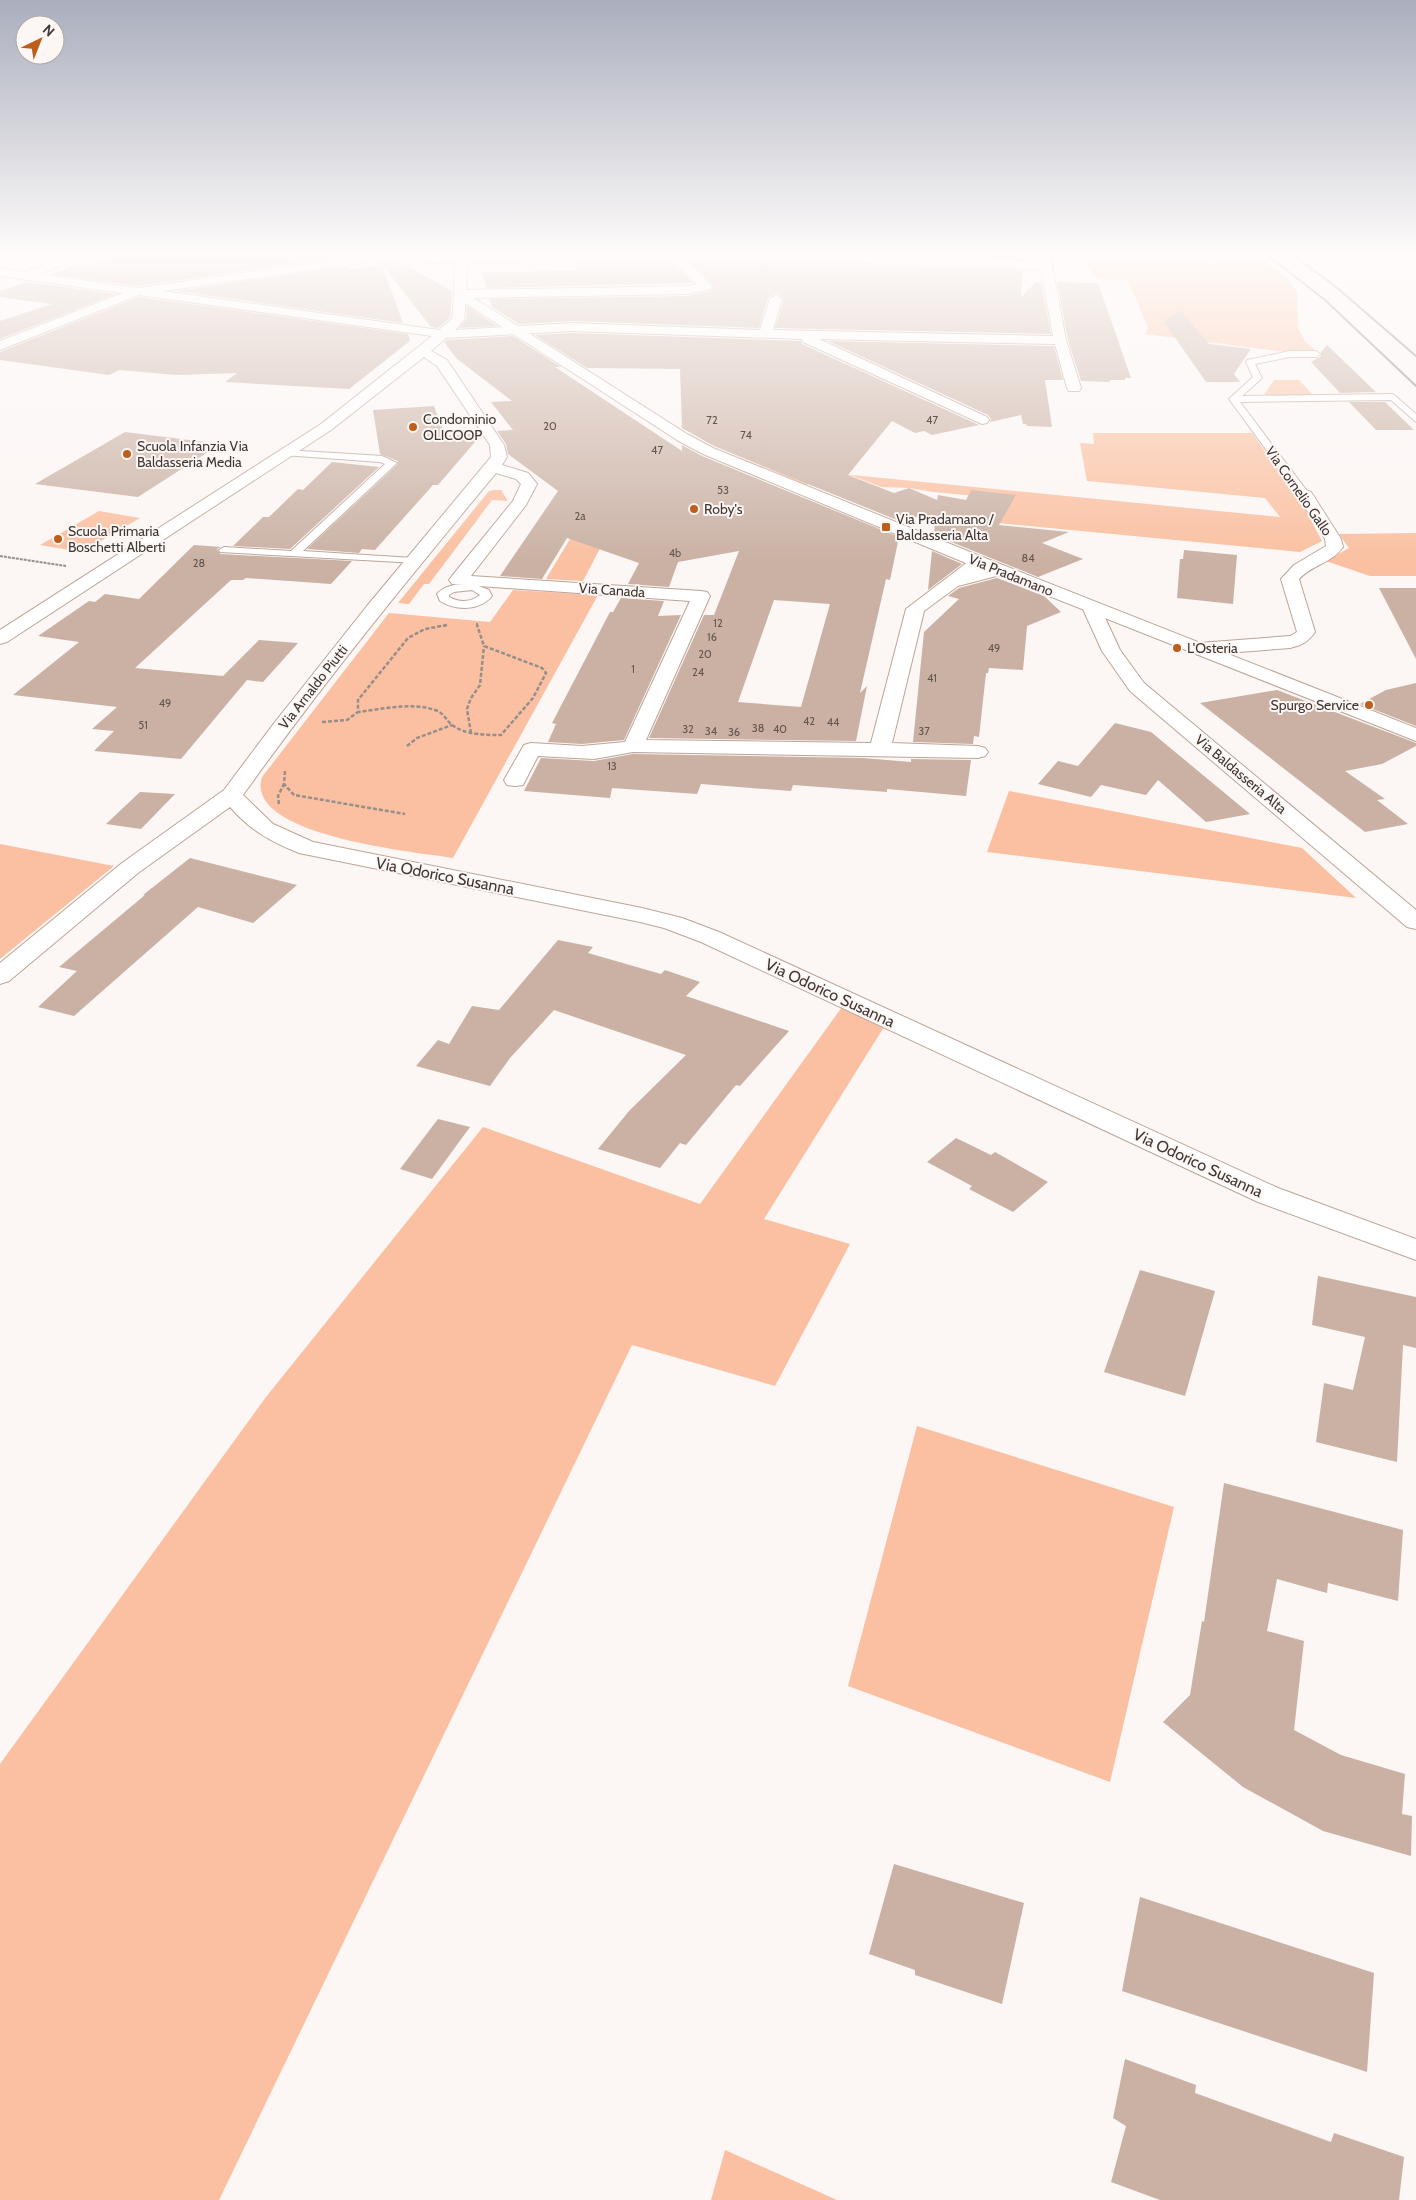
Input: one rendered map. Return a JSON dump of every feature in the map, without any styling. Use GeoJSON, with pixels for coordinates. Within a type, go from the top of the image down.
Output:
{"type":"FeatureCollection","features":[{"type":"Feature","properties":{"kind":"street"},"geometry":{"type":"LineString","coordinates":[[0,638],[340,417],[415,358]]}},
{"type":"Feature","properties":{"kind":"street"},"geometry":{"type":"LineString","coordinates":[[434,358],[442,363],[497,445],[499,457],[489,472],[520,502]]}},
{"type":"Feature","properties":{"kind":"street","name":"Via Pradamano"},"geometry":{"type":"LineString","coordinates":[[560,358],[682,437],[708,451],[998,570],[1416,735]]}},
{"type":"Feature","properties":{"kind":"street"},"geometry":{"type":"LineString","coordinates":[[849,358],[982,420]]}},
{"type":"Feature","properties":{"kind":"street"},"geometry":{"type":"LineString","coordinates":[[1065,358],[1074,388]]}},
{"type":"Feature","properties":{"kind":"street","name":"Via Canada"},"geometry":{"type":"LineString","coordinates":[[489,472],[522,476],[529,484],[520,502],[458,584],[701,596],[633,746]]}},
{"type":"Feature","properties":{"kind":"street","name":"Via Arnaldo Piutti"},"geometry":{"type":"LineString","coordinates":[[0,976],[130,868],[232,795],[282,726],[413,561],[489,472]]}},
{"type":"Feature","properties":{"kind":"street","name":"Via Cornelio Gallo"},"geometry":{"type":"LineString","coordinates":[[1199,649],[1290,642],[1301,639],[1304,636],[1306,632],[1290,579],[1296,572],[1328,554],[1335,547],[1333,540],[1304,495]]}},
{"type":"Feature","properties":{"kind":"street"},"geometry":{"type":"LineString","coordinates":[[880,749],[915,609],[979,562]]}},
{"type":"Feature","properties":{"kind":"street"},"geometry":{"type":"LineString","coordinates":[[952,582],[998,570]]}},
{"type":"Feature","properties":{"kind":"street","name":"Via Baldasseria Alta"},"geometry":{"type":"LineString","coordinates":[[1091,607],[1111,651],[1138,687],[1416,922]]}},
{"type":"Feature","properties":{"kind":"street"},"geometry":{"type":"LineString","coordinates":[[514,780],[531,749],[594,754],[633,746],[978,752]]}},
{"type":"Feature","properties":{"kind":"street","name":"Via Odorico Susanna"},"geometry":{"type":"LineString","coordinates":[[232,795],[253,821],[275,836],[308,848],[673,922],[1268,1195],[1416,1250]]}},
{"type":"Feature","properties":{"kind":"lane"},"geometry":{"type":"LineString","coordinates":[[1234,400],[1258,378],[1250,362],[1272,358]]}},
{"type":"Feature","properties":{"kind":"lane"},"geometry":{"type":"LineString","coordinates":[[1234,400],[1393,397],[1416,419]]}},
{"type":"Feature","properties":{"kind":"lane","name":"Via Cornelio Gallo"},"geometry":{"type":"LineString","coordinates":[[1234,400],[1304,495]]}},
{"type":"Feature","properties":{"kind":"lane"},"geometry":{"type":"LineString","coordinates":[[286,453],[382,459],[392,463],[294,554]]}},
{"type":"Feature","properties":{"kind":"lane"},"geometry":{"type":"LineString","coordinates":[[224,550],[413,561]]}},
{"type":"Feature","properties":{"kind":"path"},"geometry":{"type":"LineString","coordinates":[[0,556],[72,567]]}},
{"type":"Feature","properties":{"kind":"path"},"geometry":{"type":"LineString","coordinates":[[471,733],[467,709],[471,698],[480,685],[484,646],[479,635],[477,620]]}},
{"type":"Feature","properties":{"kind":"path"},"geometry":{"type":"LineString","coordinates":[[322,722],[346,721],[356,716],[358,700],[408,638],[425,629],[450,625]]}},
{"type":"Feature","properties":{"kind":"path"},"geometry":{"type":"LineString","coordinates":[[471,625],[478,625]]}},
{"type":"Feature","properties":{"kind":"path"},"geometry":{"type":"LineString","coordinates":[[358,712],[404,707],[435,710],[446,716],[452,726],[471,733],[490,736],[504,733],[533,698],[546,673],[542,668],[484,646]]}},
{"type":"Feature","properties":{"kind":"path"},"geometry":{"type":"LineString","coordinates":[[316,729],[328,714]]}},
{"type":"Feature","properties":{"kind":"path"},"geometry":{"type":"LineString","coordinates":[[407,746],[417,738],[452,726]]}},
{"type":"Feature","properties":{"kind":"path"},"geometry":{"type":"LineString","coordinates":[[289,765],[284,773],[284,784],[294,795],[405,814]]}},
{"type":"Feature","properties":{"kind":"shaded area"},"geometry":{"type":"Polygon","coordinates":[[[1274,380],[1299,380],[1313,395],[1264,395],[1274,380]]]}},
{"type":"Feature","properties":{"kind":"shaded area"},"geometry":{"type":"Polygon","coordinates":[[[1093,433],[1252,433],[1298,496],[1322,541],[1300,552],[977,521],[986,497],[909,488],[882,487],[849,475],[1280,517],[1265,498],[1087,481],[1080,443],[1094,444],[1093,433]]]}},
{"type":"Feature","properties":{"kind":"shaded area"},"geometry":{"type":"Polygon","coordinates":[[[736,455],[811,471],[846,474],[806,485],[736,455]]]}},
{"type":"Feature","properties":{"kind":"shaded area"},"geometry":{"type":"Polygon","coordinates":[[[501,490],[508,501],[492,500],[429,584],[424,584],[409,604],[398,603],[489,491],[501,490]]]}},
{"type":"Feature","properties":{"kind":"shaded area"},"geometry":{"type":"Polygon","coordinates":[[[588,509],[616,518],[583,581],[546,579],[588,509]]]}},
{"type":"Feature","properties":{"kind":"shaded area"},"geometry":{"type":"Polygon","coordinates":[[[99,511],[140,518],[82,552],[40,545],[99,511]]]}},
{"type":"Feature","properties":{"kind":"shaded area"},"geometry":{"type":"Polygon","coordinates":[[[1416,533],[1416,576],[1370,576],[1326,561],[1349,548],[1339,534],[1416,533]]]}},
{"type":"Feature","properties":{"kind":"shaded area"},"geometry":{"type":"Polygon","coordinates":[[[513,590],[598,595],[453,858],[372,845],[305,827],[279,814],[263,797],[262,777],[389,613],[490,622],[513,590]]]}},
{"type":"Feature","properties":{"kind":"shaded area"},"geometry":{"type":"Polygon","coordinates":[[[1009,791],[1302,848],[1356,898],[987,852],[1009,791]]]}},
{"type":"Feature","properties":{"kind":"shaded area"},"geometry":{"type":"Polygon","coordinates":[[[0,844],[114,866],[0,959],[0,844]]]}},
{"type":"Feature","properties":{"kind":"shaded area"},"geometry":{"type":"Polygon","coordinates":[[[842,1007],[884,1027],[764,1219],[850,1244],[775,1386],[632,1345],[219,2200],[0,2200],[0,1764],[266,1397],[483,1127],[700,1204],[842,1007]]]}},
{"type":"Feature","properties":{"kind":"shaded area"},"geometry":{"type":"Polygon","coordinates":[[[917,1426],[1174,1507],[1110,1782],[848,1686],[917,1426]]]}},
{"type":"Feature","properties":{"kind":"shaded area"},"geometry":{"type":"Polygon","coordinates":[[[725,2150],[837,2200],[711,2200],[725,2150]]]}},
{"type":"Feature","properties":{"kind":"building"},"geometry":{"type":"Polygon","coordinates":[[[0,358],[389,358],[349,389],[225,382],[237,373],[177,375],[119,370],[109,375],[0,360],[0,358]]]}},
{"type":"Feature","properties":{"kind":"building"},"geometry":{"type":"Polygon","coordinates":[[[456,358],[547,358],[561,367],[555,367],[682,451],[682,445],[702,456],[899,537],[890,580],[886,579],[860,693],[867,686],[856,741],[649,738],[704,615],[714,615],[739,551],[678,562],[669,587],[628,584],[639,563],[567,538],[542,579],[500,576],[558,491],[508,454],[506,444],[497,431],[513,430],[491,402],[512,401],[456,358]],[[774,600],[738,702],[801,707],[830,604],[774,600]]]}},
{"type":"Feature","properties":{"kind":"building"},"geometry":{"type":"Polygon","coordinates":[[[571,358],[832,358],[979,425],[932,435],[924,431],[915,433],[892,421],[848,475],[894,493],[909,488],[937,500],[938,495],[966,500],[971,490],[1016,495],[999,525],[1069,532],[1042,543],[1083,559],[1038,577],[934,535],[935,520],[904,515],[902,522],[714,446],[682,428],[680,369],[587,368],[571,358]]]}},
{"type":"Feature","properties":{"kind":"building"},"geometry":{"type":"Polygon","coordinates":[[[864,358],[1057,358],[1063,380],[1045,380],[1052,427],[1027,426],[1023,424],[1021,415],[990,422],[991,419],[988,415],[864,358]]]}},
{"type":"Feature","properties":{"kind":"building"},"geometry":{"type":"Polygon","coordinates":[[[1074,358],[1124,358],[1131,378],[1110,380],[1110,382],[1081,381],[1074,358]]]}},
{"type":"Feature","properties":{"kind":"building"},"geometry":{"type":"Polygon","coordinates":[[[1189,358],[1245,358],[1234,374],[1240,382],[1206,382],[1189,358]]]}},
{"type":"Feature","properties":{"kind":"building"},"geometry":{"type":"Polygon","coordinates":[[[1318,358],[1340,358],[1376,392],[1340,393],[1311,362],[1318,358]]]}},
{"type":"Feature","properties":{"kind":"building"},"geometry":{"type":"Polygon","coordinates":[[[1349,402],[1385,402],[1414,430],[1376,430],[1349,402]]]}},
{"type":"Feature","properties":{"kind":"building"},"geometry":{"type":"Polygon","coordinates":[[[434,406],[445,436],[480,433],[481,435],[438,485],[433,485],[375,550],[362,549],[359,553],[307,549],[398,464],[398,461],[380,454],[373,410],[434,406]]]}},
{"type":"Feature","properties":{"kind":"building"},"geometry":{"type":"Polygon","coordinates":[[[125,432],[213,443],[200,451],[208,452],[138,497],[35,484],[125,432]]]}},
{"type":"Feature","properties":{"kind":"building"},"geometry":{"type":"Polygon","coordinates":[[[332,462],[379,467],[290,549],[233,546],[263,517],[269,517],[298,489],[303,490],[332,462]]]}},
{"type":"Feature","properties":{"kind":"building"},"geometry":{"type":"Polygon","coordinates":[[[194,545],[221,547],[217,549],[220,554],[352,561],[331,584],[246,578],[243,580],[231,580],[135,668],[223,676],[259,640],[298,643],[263,682],[247,680],[181,759],[94,751],[114,731],[92,729],[117,707],[13,695],[79,642],[38,636],[89,601],[95,602],[105,594],[139,599],[194,545]]]}},
{"type":"Feature","properties":{"kind":"building"},"geometry":{"type":"Polygon","coordinates":[[[1184,550],[1237,555],[1233,604],[1177,598],[1180,559],[1183,559],[1184,550]]]}},
{"type":"Feature","properties":{"kind":"building"},"geometry":{"type":"Polygon","coordinates":[[[932,551],[962,564],[928,590],[932,551]]]}},
{"type":"Feature","properties":{"kind":"building"},"geometry":{"type":"Polygon","coordinates":[[[997,578],[1044,596],[1061,612],[1027,626],[1023,670],[989,668],[988,673],[986,673],[979,737],[974,736],[973,744],[913,742],[924,632],[959,599],[948,596],[959,588],[997,578]]]}},
{"type":"Feature","properties":{"kind":"building"},"geometry":{"type":"Polygon","coordinates":[[[1379,588],[1416,588],[1416,659],[1379,588]]]}},
{"type":"Feature","properties":{"kind":"building"},"geometry":{"type":"Polygon","coordinates":[[[621,598],[664,601],[658,616],[681,615],[624,740],[582,744],[548,742],[556,724],[552,723],[610,612],[613,612],[621,598]]]}},
{"type":"Feature","properties":{"kind":"building"},"geometry":{"type":"Polygon","coordinates":[[[1416,683],[1416,726],[1360,704],[1386,690],[1416,683]]]}},
{"type":"Feature","properties":{"kind":"building"},"geometry":{"type":"Polygon","coordinates":[[[1277,690],[1416,743],[1416,746],[1382,764],[1345,771],[1385,799],[1377,800],[1408,824],[1365,832],[1200,703],[1277,690]]]}},
{"type":"Feature","properties":{"kind":"building"},"geometry":{"type":"Polygon","coordinates":[[[1115,723],[1151,732],[1250,814],[1206,822],[1158,780],[1146,795],[1101,785],[1091,797],[1038,784],[1058,761],[1078,766],[1115,723]]]}},
{"type":"Feature","properties":{"kind":"building"},"geometry":{"type":"Polygon","coordinates":[[[633,754],[863,758],[911,762],[911,759],[971,760],[966,796],[887,789],[887,792],[793,785],[791,791],[701,784],[697,794],[612,788],[610,798],[524,791],[541,758],[594,761],[633,754]]]}},
{"type":"Feature","properties":{"kind":"building"},"geometry":{"type":"Polygon","coordinates":[[[140,792],[175,794],[141,829],[106,824],[140,792]]]}},
{"type":"Feature","properties":{"kind":"building"},"geometry":{"type":"Polygon","coordinates":[[[190,858],[297,885],[253,923],[198,907],[74,1016],[38,1007],[77,971],[59,967],[145,895],[143,895],[190,858]]]}},
{"type":"Feature","properties":{"kind":"building"},"geometry":{"type":"Polygon","coordinates":[[[558,940],[593,947],[588,953],[661,974],[665,970],[700,982],[686,996],[789,1031],[740,1086],[736,1085],[686,1145],[680,1143],[660,1168],[598,1149],[629,1111],[686,1055],[554,1010],[510,1058],[490,1086],[416,1066],[438,1040],[449,1044],[472,1006],[499,1010],[558,940]]]}},
{"type":"Feature","properties":{"kind":"building"},"geometry":{"type":"Polygon","coordinates":[[[438,1119],[470,1127],[432,1179],[400,1169],[438,1119]]]}},
{"type":"Feature","properties":{"kind":"building"},"geometry":{"type":"Polygon","coordinates":[[[956,1138],[991,1155],[995,1152],[1048,1182],[1013,1212],[969,1189],[972,1186],[927,1162],[956,1138]]]}},
{"type":"Feature","properties":{"kind":"building"},"geometry":{"type":"Polygon","coordinates":[[[1140,1270],[1215,1291],[1185,1396],[1104,1372],[1140,1270]]]}},
{"type":"Feature","properties":{"kind":"building"},"geometry":{"type":"Polygon","coordinates":[[[1318,1276],[1416,1297],[1416,1348],[1403,1345],[1397,1462],[1316,1442],[1324,1383],[1353,1390],[1365,1337],[1312,1325],[1318,1276]]]}},
{"type":"Feature","properties":{"kind":"building"},"geometry":{"type":"Polygon","coordinates":[[[1224,1483],[1403,1530],[1398,1601],[1328,1583],[1327,1593],[1277,1579],[1267,1631],[1304,1641],[1294,1730],[1341,1755],[1405,1774],[1402,1814],[1412,1816],[1411,1856],[1323,1831],[1243,1787],[1163,1722],[1190,1695],[1202,1621],[1204,1622],[1224,1483]]]}},
{"type":"Feature","properties":{"kind":"building"},"geometry":{"type":"Polygon","coordinates":[[[894,1864],[1024,1903],[1002,2004],[915,1975],[915,1970],[869,1954],[894,1864]]]}},
{"type":"Feature","properties":{"kind":"building"},"geometry":{"type":"Polygon","coordinates":[[[1140,1897],[1374,1973],[1367,2072],[1122,1991],[1140,1897]]]}},
{"type":"Feature","properties":{"kind":"building"},"geometry":{"type":"Polygon","coordinates":[[[1125,2059],[1196,2085],[1195,2093],[1331,2142],[1334,2133],[1404,2157],[1399,2200],[1160,2200],[1111,2182],[1126,2126],[1113,2118],[1125,2059]]]}},
{"type":"Feature","properties":{"kind":"railway"},"geometry":{"type":"LineString","coordinates":[[1386,358],[1416,386]]}},
{"type":"Feature","properties":{"kind":"place","name":"Condominio OLICOOP"},"geometry":{"type":"Point","coordinates":[413,427]}},
{"type":"Feature","properties":{"kind":"place","name":"Scuola Infanzia Via Baldasseria Media"},"geometry":{"type":"Point","coordinates":[127,454]}},
{"type":"Feature","properties":{"kind":"place","name":"Roby's"},"geometry":{"type":"Point","coordinates":[694,509]}},
{"type":"Feature","properties":{"kind":"place","name":"Via Pradamano / Baldasseria Alta"},"geometry":{"type":"Point","coordinates":[886,527]}},
{"type":"Feature","properties":{"kind":"place","name":"Scuola Primaria Boschetti Alberti"},"geometry":{"type":"Point","coordinates":[58,539]}},
{"type":"Feature","properties":{"kind":"place","name":"L'Osteria"},"geometry":{"type":"Point","coordinates":[1177,648]}},
{"type":"Feature","properties":{"kind":"place","name":"Spurgo Service"},"geometry":{"type":"Point","coordinates":[1369,705]}}]}
